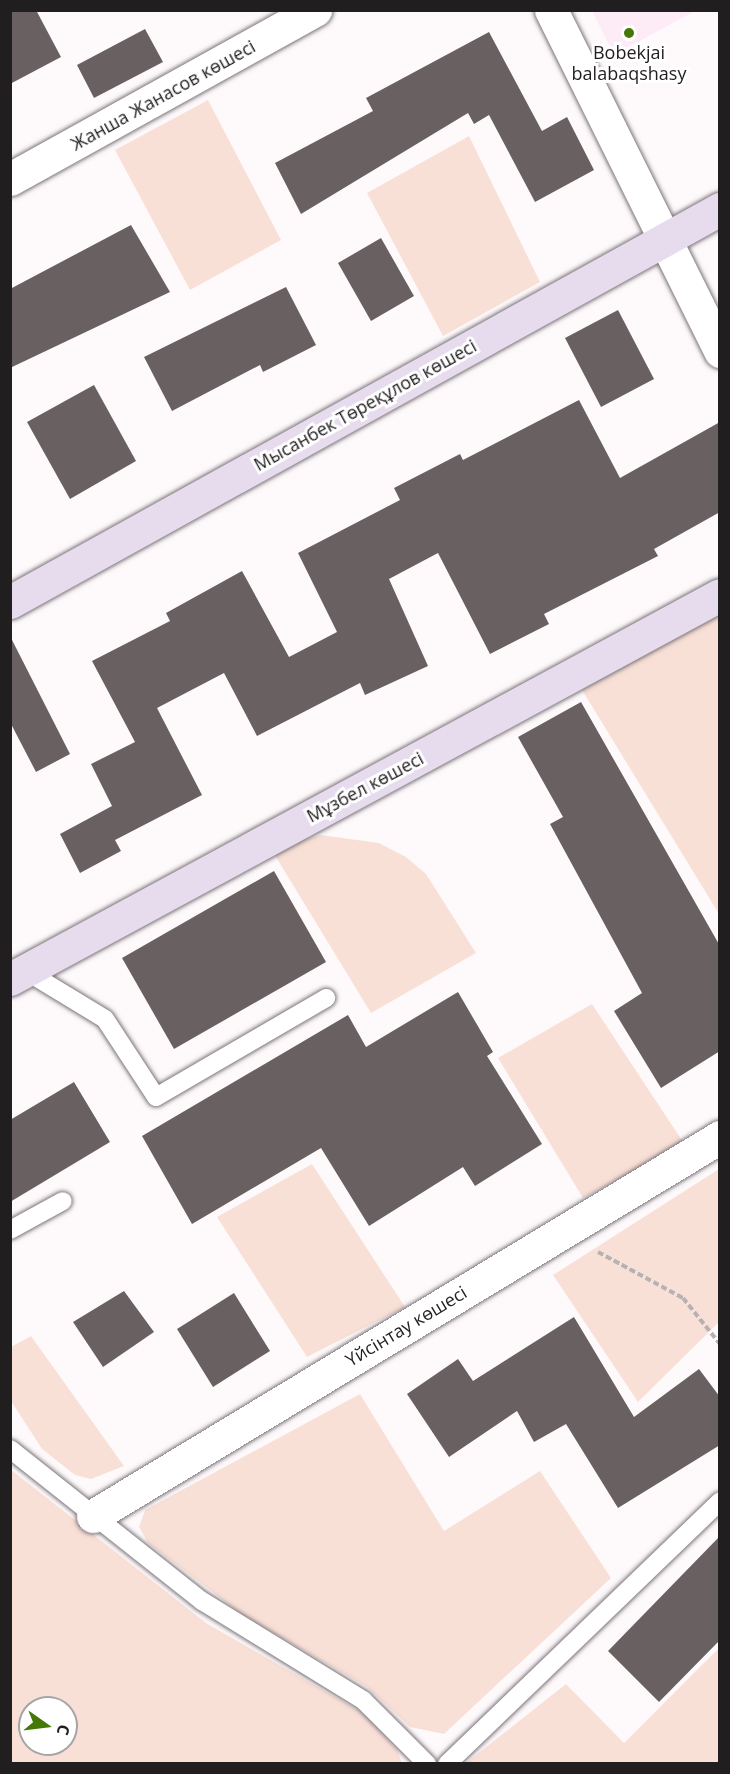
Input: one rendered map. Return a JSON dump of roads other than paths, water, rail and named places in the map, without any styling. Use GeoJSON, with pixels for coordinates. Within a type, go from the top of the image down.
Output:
{"type":"FeatureCollection","features":[{"type":"Feature","properties":{"kind":"street","name":"Жанша Жанасов көшесі"},"geometry":{"type":"LineString","coordinates":[[10,179],[315,10]]}},
{"type":"Feature","properties":{"kind":"street"},"geometry":{"type":"LineString","coordinates":[[551,10],[720,351]]}},
{"type":"Feature","properties":{"kind":"street","name":"Мысанбек Төреқұлов көшесі"},"geometry":{"type":"LineString","coordinates":[[10,602],[720,209]]}},
{"type":"Feature","properties":{"kind":"street","name":"Мұзбел көшесі"},"geometry":{"type":"LineString","coordinates":[[18,975],[720,595]]}},
{"type":"Feature","properties":{"kind":"street","name":"Үйсінтау көшесі"},"geometry":{"type":"LineString","coordinates":[[93,1515],[720,1137]]}},
{"type":"Feature","properties":{"kind":"lane"},"geometry":{"type":"LineString","coordinates":[[18,975],[105,1019],[156,1097],[326,998]]}},
{"type":"Feature","properties":{"kind":"lane"},"geometry":{"type":"LineString","coordinates":[[10,1230],[63,1201]]}},
{"type":"Feature","properties":{"kind":"lane"},"geometry":{"type":"LineString","coordinates":[[10,1449],[234,1623],[363,1700],[427,1764]]}},
{"type":"Feature","properties":{"kind":"lane"},"geometry":{"type":"LineString","coordinates":[[447,1764],[720,1501]]}},
{"type":"Feature","properties":{"kind":"place","name":"Bobekjai balabaqshasy"},"geometry":{"type":"Point","coordinates":[629,33]}}]}
